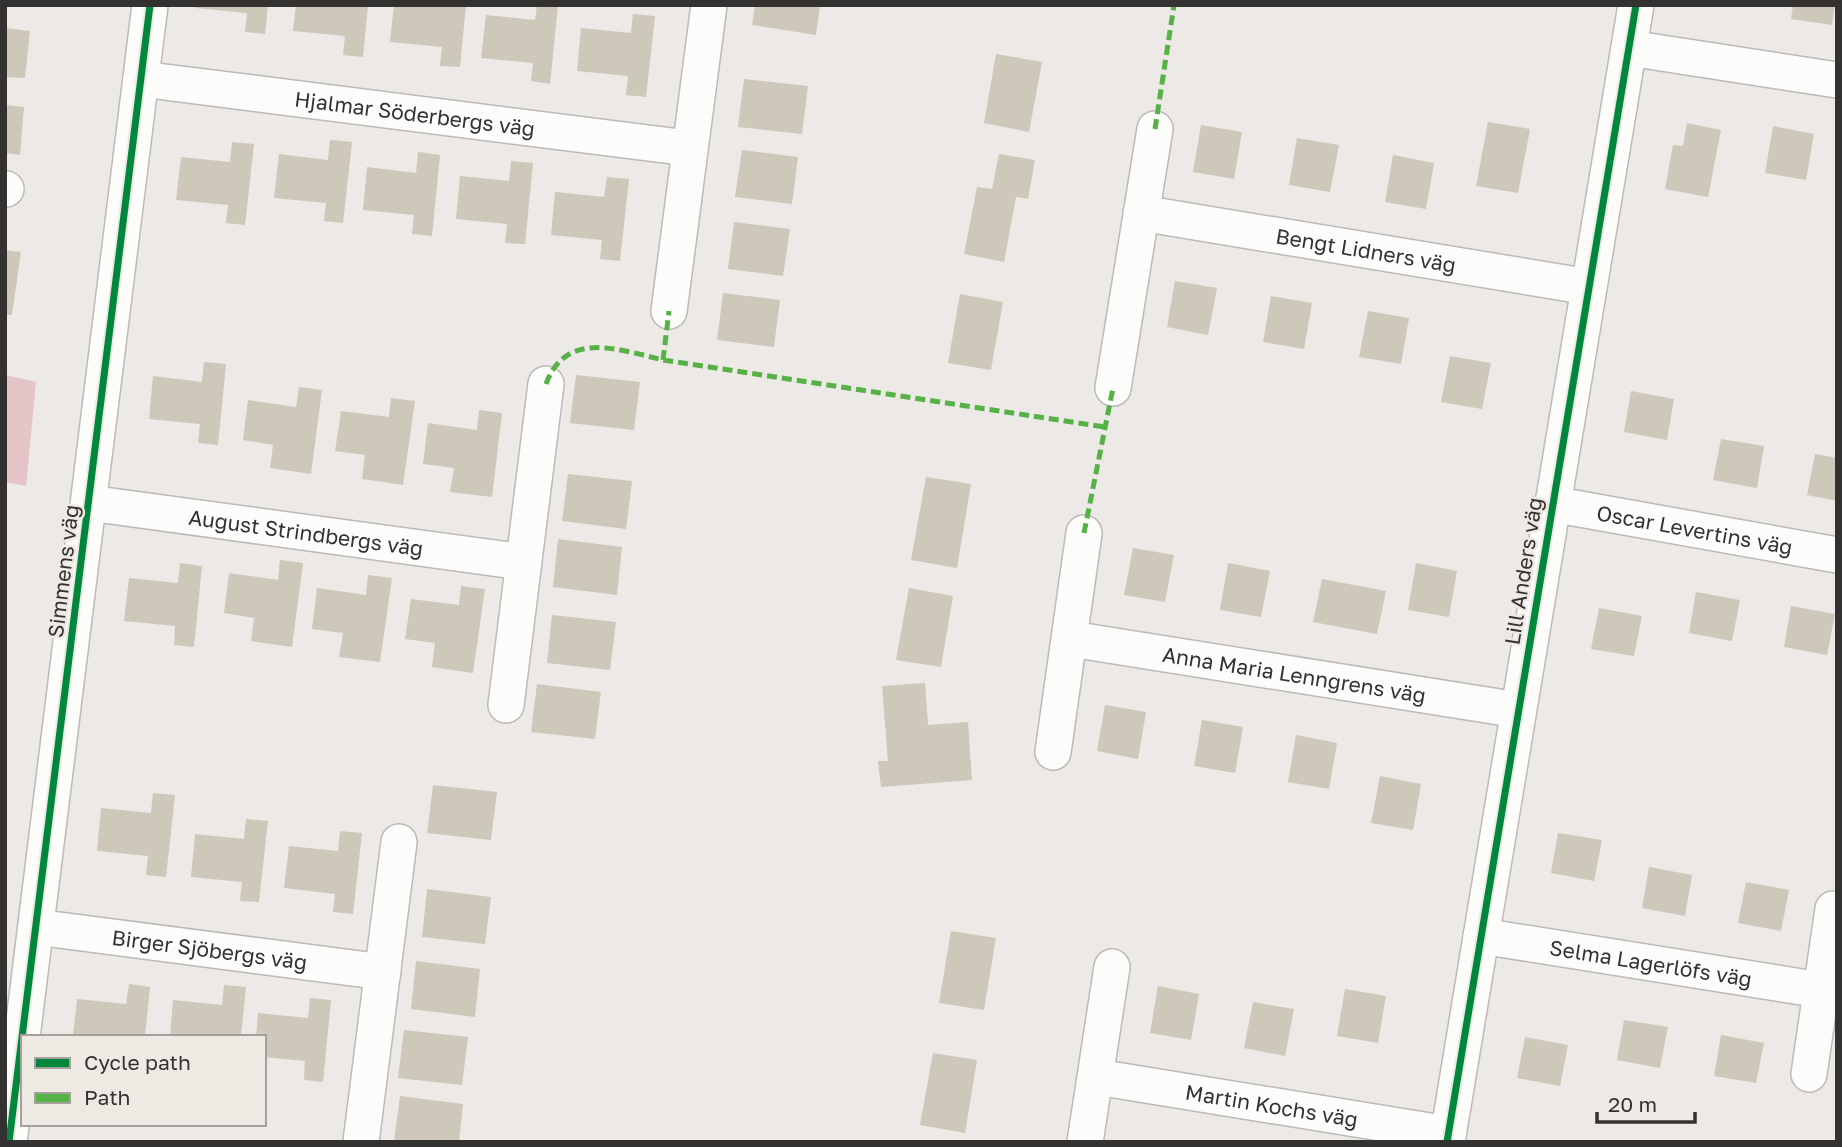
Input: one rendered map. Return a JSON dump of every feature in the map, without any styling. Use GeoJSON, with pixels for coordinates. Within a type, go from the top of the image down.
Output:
{"type":"FeatureCollection","features":[{"type":"Feature","properties":{"kind":"street","name":"Simmens väg"},"geometry":{"type":"LineString","coordinates":[[22,1035],[150,5]]}},
{"type":"Feature","properties":{"kind":"street"},"geometry":{"type":"LineString","coordinates":[[669,310],[688,148],[709,5]]}},
{"type":"Feature","properties":{"kind":"street","name":"Lill Anders väg"},"geometry":{"type":"LineString","coordinates":[[1447,1138],[1636,5]]}},
{"type":"Feature","properties":{"kind":"street"},"geometry":{"type":"LineString","coordinates":[[1629,48],[1837,80]]}},
{"type":"Feature","properties":{"kind":"street","name":"Hjalmar Söderbergs väg"},"geometry":{"type":"LineString","coordinates":[[141,79],[688,148]]}},
{"type":"Feature","properties":{"kind":"street"},"geometry":{"type":"LineString","coordinates":[[1113,388],[1155,129]]}},
{"type":"Feature","properties":{"kind":"street","name":"Bengt Lidners väg"},"geometry":{"type":"LineString","coordinates":[[1141,214],[1589,287]]}},
{"type":"Feature","properties":{"kind":"street"},"geometry":{"type":"LineString","coordinates":[[506,705],[546,384]]}},
{"type":"Feature","properties":{"kind":"street","name":"August Strindbergs väg"},"geometry":{"type":"LineString","coordinates":[[89,503],[523,562]]}},
{"type":"Feature","properties":{"kind":"street","name":"Oscar Levertins väg"},"geometry":{"type":"LineString","coordinates":[[1552,504],[1837,555]]}},
{"type":"Feature","properties":{"kind":"street"},"geometry":{"type":"LineString","coordinates":[[1053,752],[1084,533]]}},
{"type":"Feature","properties":{"kind":"street","name":"Anna Maria Lenngrens väg"},"geometry":{"type":"LineString","coordinates":[[1071,639],[1518,710]]}},
{"type":"Feature","properties":{"kind":"street"},"geometry":{"type":"LineString","coordinates":[[361,1142],[399,842]]}},
{"type":"Feature","properties":{"kind":"street"},"geometry":{"type":"LineString","coordinates":[[1809,1074],[1833,909]]}},
{"type":"Feature","properties":{"kind":"street","name":"Birger Sjöbergs väg"},"geometry":{"type":"LineString","coordinates":[[36,927],[383,972]]}},
{"type":"Feature","properties":{"kind":"street","name":"Selma Lagerlöfs väg"},"geometry":{"type":"LineString","coordinates":[[1481,936],[1821,990]]}},
{"type":"Feature","properties":{"kind":"street"},"geometry":{"type":"LineString","coordinates":[[1085,1142],[1112,967]]}},
{"type":"Feature","properties":{"kind":"street","name":"Simmens väg"},"geometry":{"type":"LineString","coordinates":[[9,1142],[21,1046]]}},
{"type":"Feature","properties":{"kind":"street","name":"Martin Kochs väg"},"geometry":{"type":"LineString","coordinates":[[1097,1077],[1447,1138]]}},
{"type":"Feature","properties":{"kind":"shaded area"},"geometry":{"type":"Polygon","coordinates":[[[5,375],[36,382],[26,486],[5,482],[5,375]]]}},
{"type":"Feature","properties":{"kind":"building"},"geometry":{"type":"Polygon","coordinates":[[[196,5],[268,5],[265,34],[245,32],[247,13],[195,8],[196,5]]]}},
{"type":"Feature","properties":{"kind":"building"},"geometry":{"type":"Polygon","coordinates":[[[296,5],[368,5],[363,57],[343,55],[345,36],[293,31],[296,5]]]}},
{"type":"Feature","properties":{"kind":"building"},"geometry":{"type":"Polygon","coordinates":[[[394,5],[466,5],[460,67],[440,66],[442,47],[390,42],[394,5]]]}},
{"type":"Feature","properties":{"kind":"building"},"geometry":{"type":"Polygon","coordinates":[[[537,5],[558,5],[550,84],[531,81],[533,63],[481,58],[486,15],[535,20],[537,5]]]}},
{"type":"Feature","properties":{"kind":"building"},"geometry":{"type":"Polygon","coordinates":[[[755,5],[820,5],[816,35],[752,25],[755,5]]]}},
{"type":"Feature","properties":{"kind":"building"},"geometry":{"type":"Polygon","coordinates":[[[1793,5],[1835,5],[1832,25],[1791,19],[1793,5]]]}},
{"type":"Feature","properties":{"kind":"building"},"geometry":{"type":"Polygon","coordinates":[[[633,14],[655,16],[646,97],[626,95],[628,76],[577,71],[581,28],[631,33],[633,14]]]}},
{"type":"Feature","properties":{"kind":"building"},"geometry":{"type":"Polygon","coordinates":[[[5,28],[30,31],[25,78],[5,77],[5,28]]]}},
{"type":"Feature","properties":{"kind":"building"},"geometry":{"type":"Polygon","coordinates":[[[996,54],[1042,62],[1029,132],[984,123],[996,54]]]}},
{"type":"Feature","properties":{"kind":"building"},"geometry":{"type":"Polygon","coordinates":[[[744,79],[808,86],[802,134],[738,127],[744,79]]]}},
{"type":"Feature","properties":{"kind":"building"},"geometry":{"type":"Polygon","coordinates":[[[5,105],[24,107],[20,155],[5,153],[5,105]]]}},
{"type":"Feature","properties":{"kind":"building"},"geometry":{"type":"Polygon","coordinates":[[[1488,122],[1530,129],[1518,193],[1476,186],[1488,122]]]}},
{"type":"Feature","properties":{"kind":"building"},"geometry":{"type":"Polygon","coordinates":[[[1687,123],[1721,130],[1708,197],[1665,189],[1673,145],[1683,146],[1687,123]]]}},
{"type":"Feature","properties":{"kind":"building"},"geometry":{"type":"Polygon","coordinates":[[[1201,125],[1242,132],[1234,179],[1193,172],[1201,125]]]}},
{"type":"Feature","properties":{"kind":"building"},"geometry":{"type":"Polygon","coordinates":[[[1773,126],[1814,134],[1806,180],[1765,173],[1773,126]]]}},
{"type":"Feature","properties":{"kind":"building"},"geometry":{"type":"Polygon","coordinates":[[[1297,138],[1339,145],[1330,192],[1289,185],[1297,138]]]}},
{"type":"Feature","properties":{"kind":"building"},"geometry":{"type":"Polygon","coordinates":[[[330,140],[352,142],[343,223],[324,221],[326,203],[274,198],[279,154],[328,160],[330,140]]]}},
{"type":"Feature","properties":{"kind":"building"},"geometry":{"type":"Polygon","coordinates":[[[232,142],[254,144],[245,225],[226,223],[228,205],[176,200],[181,157],[230,162],[232,142]]]}},
{"type":"Feature","properties":{"kind":"building"},"geometry":{"type":"Polygon","coordinates":[[[742,150],[798,157],[792,204],[735,197],[742,150]]]}},
{"type":"Feature","properties":{"kind":"building"},"geometry":{"type":"Polygon","coordinates":[[[418,152],[440,155],[432,236],[412,234],[414,215],[363,210],[367,167],[416,173],[418,152]]]}},
{"type":"Feature","properties":{"kind":"building"},"geometry":{"type":"Polygon","coordinates":[[[999,154],[1035,160],[1028,199],[1016,197],[1004,262],[964,254],[977,187],[992,189],[999,154]]]}},
{"type":"Feature","properties":{"kind":"building"},"geometry":{"type":"Polygon","coordinates":[[[1393,155],[1434,163],[1426,209],[1385,202],[1393,155]]]}},
{"type":"Feature","properties":{"kind":"building"},"geometry":{"type":"Polygon","coordinates":[[[511,161],[533,163],[525,244],[505,243],[507,224],[456,219],[460,176],[509,181],[511,161]]]}},
{"type":"Feature","properties":{"kind":"building"},"geometry":{"type":"Polygon","coordinates":[[[607,177],[629,179],[620,261],[600,259],[602,240],[551,235],[555,192],[604,197],[607,177]]]}},
{"type":"Feature","properties":{"kind":"building"},"geometry":{"type":"Polygon","coordinates":[[[734,222],[790,229],[783,276],[728,269],[734,222]]]}},
{"type":"Feature","properties":{"kind":"building"},"geometry":{"type":"Polygon","coordinates":[[[5,250],[21,252],[12,315],[5,315],[5,250]]]}},
{"type":"Feature","properties":{"kind":"building"},"geometry":{"type":"Polygon","coordinates":[[[1175,281],[1217,288],[1208,335],[1167,327],[1175,281]]]}},
{"type":"Feature","properties":{"kind":"building"},"geometry":{"type":"Polygon","coordinates":[[[723,293],[780,300],[774,347],[717,340],[723,293]]]}},
{"type":"Feature","properties":{"kind":"building"},"geometry":{"type":"Polygon","coordinates":[[[960,294],[1003,302],[991,370],[948,363],[960,294]]]}},
{"type":"Feature","properties":{"kind":"building"},"geometry":{"type":"Polygon","coordinates":[[[1271,296],[1312,303],[1304,349],[1263,342],[1271,296]]]}},
{"type":"Feature","properties":{"kind":"building"},"geometry":{"type":"Polygon","coordinates":[[[1368,311],[1409,318],[1401,364],[1359,357],[1368,311]]]}},
{"type":"Feature","properties":{"kind":"building"},"geometry":{"type":"Polygon","coordinates":[[[1450,356],[1491,363],[1482,409],[1441,402],[1450,356]]]}},
{"type":"Feature","properties":{"kind":"building"},"geometry":{"type":"Polygon","coordinates":[[[204,362],[226,364],[218,445],[198,443],[200,424],[149,419],[153,376],[202,382],[204,362]]]}},
{"type":"Feature","properties":{"kind":"building"},"geometry":{"type":"Polygon","coordinates":[[[576,375],[640,382],[634,430],[570,423],[576,375]]]}},
{"type":"Feature","properties":{"kind":"building"},"geometry":{"type":"Polygon","coordinates":[[[299,387],[322,390],[311,474],[270,468],[273,445],[243,440],[248,400],[296,407],[299,387]]]}},
{"type":"Feature","properties":{"kind":"building"},"geometry":{"type":"Polygon","coordinates":[[[1631,391],[1674,399],[1667,440],[1624,432],[1631,391]]]}},
{"type":"Feature","properties":{"kind":"building"},"geometry":{"type":"Polygon","coordinates":[[[391,398],[415,401],[403,485],[362,479],[365,455],[335,451],[341,411],[389,417],[391,398]]]}},
{"type":"Feature","properties":{"kind":"building"},"geometry":{"type":"Polygon","coordinates":[[[479,410],[502,413],[492,497],[450,492],[454,468],[423,464],[428,423],[477,430],[479,410]]]}},
{"type":"Feature","properties":{"kind":"building"},"geometry":{"type":"Polygon","coordinates":[[[1721,439],[1764,446],[1757,488],[1713,480],[1721,439]]]}},
{"type":"Feature","properties":{"kind":"building"},"geometry":{"type":"Polygon","coordinates":[[[1815,454],[1837,458],[1837,501],[1807,495],[1815,454]]]}},
{"type":"Feature","properties":{"kind":"building"},"geometry":{"type":"Polygon","coordinates":[[[568,474],[632,481],[626,529],[562,521],[568,474]]]}},
{"type":"Feature","properties":{"kind":"building"},"geometry":{"type":"Polygon","coordinates":[[[926,477],[971,484],[957,568],[911,560],[926,477]]]}},
{"type":"Feature","properties":{"kind":"building"},"geometry":{"type":"Polygon","coordinates":[[[558,539],[622,547],[617,595],[553,587],[558,539]]]}},
{"type":"Feature","properties":{"kind":"building"},"geometry":{"type":"Polygon","coordinates":[[[1133,548],[1174,555],[1165,602],[1124,595],[1133,548]]]}},
{"type":"Feature","properties":{"kind":"building"},"geometry":{"type":"Polygon","coordinates":[[[280,560],[303,563],[292,647],[251,641],[254,618],[224,613],[229,573],[278,580],[280,560]]]}},
{"type":"Feature","properties":{"kind":"building"},"geometry":{"type":"Polygon","coordinates":[[[180,563],[202,566],[194,647],[174,645],[175,626],[124,621],[129,578],[178,583],[180,563]]]}},
{"type":"Feature","properties":{"kind":"building"},"geometry":{"type":"Polygon","coordinates":[[[1228,563],[1270,571],[1261,617],[1220,610],[1228,563]]]}},
{"type":"Feature","properties":{"kind":"building"},"geometry":{"type":"Polygon","coordinates":[[[1416,563],[1457,571],[1449,617],[1408,610],[1416,563]]]}},
{"type":"Feature","properties":{"kind":"building"},"geometry":{"type":"Polygon","coordinates":[[[368,575],[392,578],[380,662],[339,657],[343,633],[312,629],[317,588],[366,595],[368,575]]]}},
{"type":"Feature","properties":{"kind":"building"},"geometry":{"type":"Polygon","coordinates":[[[1322,579],[1386,591],[1377,634],[1313,622],[1322,579]]]}},
{"type":"Feature","properties":{"kind":"building"},"geometry":{"type":"Polygon","coordinates":[[[461,586],[485,589],[473,673],[432,667],[435,643],[405,639],[411,599],[459,605],[461,586]]]}},
{"type":"Feature","properties":{"kind":"building"},"geometry":{"type":"Polygon","coordinates":[[[909,588],[953,596],[941,667],[896,660],[909,588]]]}},
{"type":"Feature","properties":{"kind":"building"},"geometry":{"type":"Polygon","coordinates":[[[1696,592],[1740,600],[1732,641],[1689,633],[1696,592]]]}},
{"type":"Feature","properties":{"kind":"building"},"geometry":{"type":"Polygon","coordinates":[[[1791,606],[1835,614],[1827,655],[1784,647],[1791,606]]]}},
{"type":"Feature","properties":{"kind":"building"},"geometry":{"type":"Polygon","coordinates":[[[1599,608],[1642,616],[1634,656],[1591,649],[1599,608]]]}},
{"type":"Feature","properties":{"kind":"building"},"geometry":{"type":"Polygon","coordinates":[[[552,615],[616,622],[610,670],[547,663],[552,615]]]}},
{"type":"Feature","properties":{"kind":"building"},"geometry":{"type":"Polygon","coordinates":[[[925,683],[928,725],[968,722],[972,780],[881,787],[878,761],[888,761],[882,686],[925,683]]]}},
{"type":"Feature","properties":{"kind":"building"},"geometry":{"type":"Polygon","coordinates":[[[537,684],[601,692],[595,739],[531,732],[537,684]]]}},
{"type":"Feature","properties":{"kind":"building"},"geometry":{"type":"Polygon","coordinates":[[[1105,705],[1146,712],[1138,759],[1097,751],[1105,705]]]}},
{"type":"Feature","properties":{"kind":"building"},"geometry":{"type":"Polygon","coordinates":[[[1202,720],[1243,727],[1235,773],[1194,766],[1202,720]]]}},
{"type":"Feature","properties":{"kind":"building"},"geometry":{"type":"Polygon","coordinates":[[[1296,735],[1337,743],[1329,789],[1288,782],[1296,735]]]}},
{"type":"Feature","properties":{"kind":"building"},"geometry":{"type":"Polygon","coordinates":[[[1380,776],[1421,784],[1413,830],[1371,823],[1380,776]]]}},
{"type":"Feature","properties":{"kind":"building"},"geometry":{"type":"Polygon","coordinates":[[[433,785],[497,792],[491,840],[427,833],[433,785]]]}},
{"type":"Feature","properties":{"kind":"building"},"geometry":{"type":"Polygon","coordinates":[[[153,793],[175,795],[166,877],[146,875],[148,856],[97,851],[101,808],[151,813],[153,793]]]}},
{"type":"Feature","properties":{"kind":"building"},"geometry":{"type":"Polygon","coordinates":[[[246,819],[268,821],[259,902],[240,901],[242,882],[191,877],[195,834],[244,839],[246,819]]]}},
{"type":"Feature","properties":{"kind":"building"},"geometry":{"type":"Polygon","coordinates":[[[340,831],[362,833],[353,914],[333,912],[335,894],[284,888],[289,846],[338,851],[340,831]]]}},
{"type":"Feature","properties":{"kind":"building"},"geometry":{"type":"Polygon","coordinates":[[[1558,833],[1602,840],[1594,881],[1551,873],[1558,833]]]}},
{"type":"Feature","properties":{"kind":"building"},"geometry":{"type":"Polygon","coordinates":[[[1649,867],[1692,875],[1685,916],[1642,908],[1649,867]]]}},
{"type":"Feature","properties":{"kind":"building"},"geometry":{"type":"Polygon","coordinates":[[[1746,882],[1789,890],[1781,931],[1738,923],[1746,882]]]}},
{"type":"Feature","properties":{"kind":"building"},"geometry":{"type":"Polygon","coordinates":[[[427,889],[491,897],[485,944],[422,937],[427,889]]]}},
{"type":"Feature","properties":{"kind":"building"},"geometry":{"type":"Polygon","coordinates":[[[951,931],[996,938],[984,1010],[939,1003],[951,931]]]}},
{"type":"Feature","properties":{"kind":"building"},"geometry":{"type":"Polygon","coordinates":[[[416,961],[480,969],[475,1017],[411,1009],[416,961]]]}},
{"type":"Feature","properties":{"kind":"building"},"geometry":{"type":"Polygon","coordinates":[[[129,984],[150,987],[145,1035],[73,1035],[77,999],[126,1004],[129,984]]]}},
{"type":"Feature","properties":{"kind":"building"},"geometry":{"type":"Polygon","coordinates":[[[224,985],[246,987],[241,1035],[170,1035],[173,1000],[222,1005],[224,985]]]}},
{"type":"Feature","properties":{"kind":"building"},"geometry":{"type":"Polygon","coordinates":[[[1158,986],[1199,994],[1191,1040],[1150,1033],[1158,986]]]}},
{"type":"Feature","properties":{"kind":"building"},"geometry":{"type":"Polygon","coordinates":[[[1345,989],[1386,996],[1378,1043],[1337,1036],[1345,989]]]}},
{"type":"Feature","properties":{"kind":"building"},"geometry":{"type":"Polygon","coordinates":[[[310,998],[331,1000],[323,1082],[304,1080],[305,1061],[266,1057],[266,1035],[256,1035],[258,1013],[308,1018],[310,998]]]}},
{"type":"Feature","properties":{"kind":"building"},"geometry":{"type":"Polygon","coordinates":[[[1253,1002],[1294,1009],[1285,1056],[1244,1048],[1253,1002]]]}},
{"type":"Feature","properties":{"kind":"building"},"geometry":{"type":"Polygon","coordinates":[[[1624,1020],[1668,1027],[1660,1068],[1617,1060],[1624,1020]]]}},
{"type":"Feature","properties":{"kind":"building"},"geometry":{"type":"Polygon","coordinates":[[[404,1030],[468,1037],[462,1085],[398,1078],[404,1030]]]}},
{"type":"Feature","properties":{"kind":"building"},"geometry":{"type":"Polygon","coordinates":[[[1721,1035],[1764,1043],[1756,1083],[1714,1076],[1721,1035]]]}},
{"type":"Feature","properties":{"kind":"building"},"geometry":{"type":"Polygon","coordinates":[[[1525,1037],[1568,1045],[1560,1086],[1517,1078],[1525,1037]]]}},
{"type":"Feature","properties":{"kind":"building"},"geometry":{"type":"Polygon","coordinates":[[[933,1053],[977,1060],[965,1133],[920,1125],[933,1053]]]}},
{"type":"Feature","properties":{"kind":"building"},"geometry":{"type":"Polygon","coordinates":[[[400,1096],[463,1104],[459,1142],[394,1142],[400,1096]]]}},
{"type":"Feature","properties":{"kind":"marked path"},"geometry":{"type":"LineString","coordinates":[[1155,129],[1174,5]]}},
{"type":"Feature","properties":{"kind":"marked path"},"geometry":{"type":"LineString","coordinates":[[663,360],[669,311]]}},
{"type":"Feature","properties":{"kind":"marked path"},"geometry":{"type":"LineString","coordinates":[[546,384],[555,367],[567,356],[580,350],[612,349],[663,360],[1105,427]]}},
{"type":"Feature","properties":{"kind":"marked path"},"geometry":{"type":"LineString","coordinates":[[1084,533],[1113,388]]}},
{"type":"Feature","properties":{"kind":"cycle path"},"geometry":{"type":"LineString","coordinates":[[22,1035],[150,5]]}},
{"type":"Feature","properties":{"kind":"cycle path"},"geometry":{"type":"LineString","coordinates":[[1447,1142],[1636,5]]}},
{"type":"Feature","properties":{"kind":"cycle path"},"geometry":{"type":"LineString","coordinates":[[9,1142],[21,1045]]}}]}
